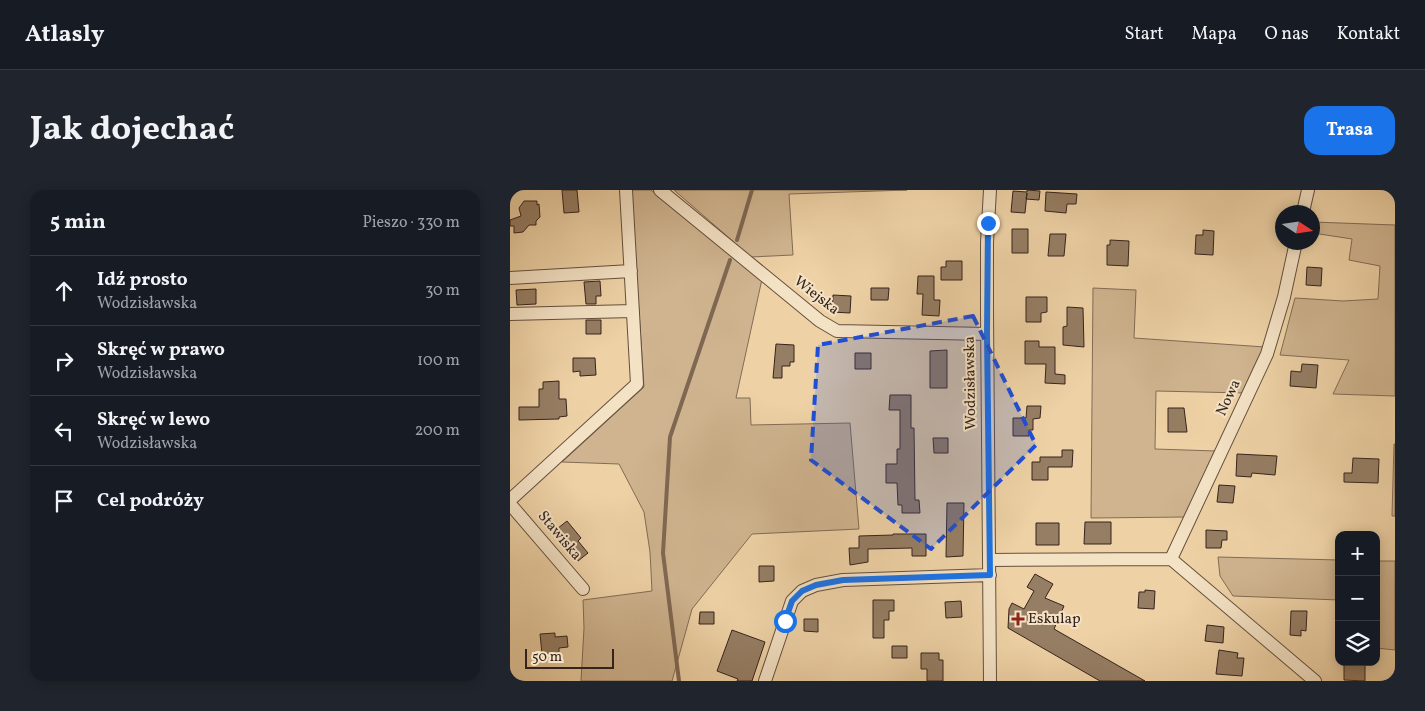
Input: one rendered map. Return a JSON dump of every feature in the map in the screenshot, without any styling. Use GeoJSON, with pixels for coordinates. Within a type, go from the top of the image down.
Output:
{"type":"FeatureCollection","features":[{"type":"Feature","properties":{"kind":"street"},"geometry":{"type":"LineString","coordinates":[[510,502],[637,384],[626,190]]}},
{"type":"Feature","properties":{"kind":"street","name":"Wiejska"},"geometry":{"type":"LineString","coordinates":[[660,190],[820,322],[837,331],[987,334]]}},
{"type":"Feature","properties":{"kind":"street","name":"Wodzisławska"},"geometry":{"type":"LineString","coordinates":[[990,190],[987,243],[990,681]]}},
{"type":"Feature","properties":{"kind":"street"},"geometry":{"type":"LineString","coordinates":[[1305,205],[1308,190]]}},
{"type":"Feature","properties":{"kind":"street","name":"Nowa"},"geometry":{"type":"LineString","coordinates":[[1171,559],[1267,354],[1284,297],[1294,250]]}},
{"type":"Feature","properties":{"kind":"street"},"geometry":{"type":"LineString","coordinates":[[510,278],[631,271]]}},
{"type":"Feature","properties":{"kind":"street"},"geometry":{"type":"LineString","coordinates":[[510,314],[633,311]]}},
{"type":"Feature","properties":{"kind":"street","name":"Stawiska"},"geometry":{"type":"LineString","coordinates":[[510,502],[583,589]]}},
{"type":"Feature","properties":{"kind":"street"},"geometry":{"type":"LineString","coordinates":[[990,560],[1171,559],[1315,681]]}},
{"type":"Feature","properties":{"kind":"street"},"geometry":{"type":"LineString","coordinates":[[764,681],[792,601],[802,591],[816,585],[843,580],[990,575]]}},
{"type":"Feature","properties":{"kind":"highlighted area"},"geometry":{"type":"Polygon","coordinates":[[[973,316],[1036,445],[931,549],[811,460],[818,345],[973,316]]]}},
{"type":"Feature","properties":{"kind":"shaded area"},"geometry":{"type":"Polygon","coordinates":[[[631,190],[651,190],[762,279],[736,398],[750,398],[751,425],[850,423],[859,529],[752,534],[692,609],[672,681],[581,681],[584,628],[583,600],[652,591],[650,552],[644,512],[619,464],[562,462],[644,387],[631,190]]]}},
{"type":"Feature","properties":{"kind":"shaded area"},"geometry":{"type":"Polygon","coordinates":[[[674,190],[907,190],[789,194],[793,255],[751,257],[674,190]]]}},
{"type":"Feature","properties":{"kind":"shaded area"},"geometry":{"type":"Polygon","coordinates":[[[1320,222],[1395,225],[1395,396],[1333,394],[1349,360],[1280,355],[1295,298],[1343,301],[1378,299],[1380,266],[1349,260],[1352,239],[1320,234],[1320,222]]]}},
{"type":"Feature","properties":{"kind":"shaded area"},"geometry":{"type":"Polygon","coordinates":[[[1093,288],[1136,290],[1134,338],[1265,347],[1245,393],[1156,391],[1155,449],[1216,451],[1186,517],[1091,518],[1093,288]]]}},
{"type":"Feature","properties":{"kind":"shaded area"},"geometry":{"type":"Polygon","coordinates":[[[1394,444],[1395,516],[1392,516],[1394,444]]]}},
{"type":"Feature","properties":{"kind":"shaded area"},"geometry":{"type":"Polygon","coordinates":[[[1218,557],[1335,560],[1335,600],[1233,596],[1220,576],[1218,557]]]}},
{"type":"Feature","properties":{"kind":"shaded area"},"geometry":{"type":"Polygon","coordinates":[[[1380,561],[1395,561],[1395,650],[1380,648],[1380,561]]]}},
{"type":"Feature","properties":{"kind":"building"},"geometry":{"type":"Polygon","coordinates":[[[562,190],[577,190],[579,212],[564,213],[562,190]]]}},
{"type":"Feature","properties":{"kind":"building"},"geometry":{"type":"Polygon","coordinates":[[[1013,191],[1040,191],[1039,200],[1026,199],[1025,213],[1011,212],[1013,191]]]}},
{"type":"Feature","properties":{"kind":"building"},"geometry":{"type":"Polygon","coordinates":[[[1046,192],[1077,194],[1076,204],[1067,204],[1066,213],[1045,211],[1046,192]]]}},
{"type":"Feature","properties":{"kind":"building"},"geometry":{"type":"Polygon","coordinates":[[[524,201],[537,201],[540,217],[536,221],[536,225],[529,225],[523,232],[514,233],[514,226],[510,226],[510,220],[521,216],[519,208],[524,201]]]}},
{"type":"Feature","properties":{"kind":"building"},"geometry":{"type":"Polygon","coordinates":[[[1012,229],[1028,229],[1028,253],[1012,253],[1012,229]]]}},
{"type":"Feature","properties":{"kind":"building"},"geometry":{"type":"Polygon","coordinates":[[[1203,230],[1214,231],[1213,255],[1195,254],[1196,235],[1203,235],[1203,230]]]}},
{"type":"Feature","properties":{"kind":"building"},"geometry":{"type":"Polygon","coordinates":[[[1050,234],[1066,234],[1064,256],[1048,256],[1050,234]]]}},
{"type":"Feature","properties":{"kind":"building"},"geometry":{"type":"Polygon","coordinates":[[[1110,240],[1129,241],[1128,266],[1107,265],[1107,245],[1110,245],[1110,240]]]}},
{"type":"Feature","properties":{"kind":"building"},"geometry":{"type":"Polygon","coordinates":[[[946,261],[962,261],[962,280],[941,280],[941,267],[946,267],[946,261]]]}},
{"type":"Feature","properties":{"kind":"building"},"geometry":{"type":"Polygon","coordinates":[[[1307,267],[1322,268],[1321,286],[1306,285],[1307,267]]]}},
{"type":"Feature","properties":{"kind":"building"},"geometry":{"type":"Polygon","coordinates":[[[918,276],[934,276],[934,300],[940,300],[939,316],[922,315],[923,294],[917,294],[918,276]]]}},
{"type":"Feature","properties":{"kind":"building"},"geometry":{"type":"Polygon","coordinates":[[[600,281],[601,296],[596,296],[596,304],[586,304],[584,282],[600,281]]]}},
{"type":"Feature","properties":{"kind":"building"},"geometry":{"type":"Polygon","coordinates":[[[871,288],[889,288],[888,300],[871,300],[871,288]]]}},
{"type":"Feature","properties":{"kind":"building"},"geometry":{"type":"Polygon","coordinates":[[[536,289],[536,304],[517,305],[516,290],[536,289]]]}},
{"type":"Feature","properties":{"kind":"building"},"geometry":{"type":"Polygon","coordinates":[[[833,295],[851,296],[850,313],[832,312],[833,295]]]}},
{"type":"Feature","properties":{"kind":"building"},"geometry":{"type":"Polygon","coordinates":[[[1026,297],[1047,297],[1047,312],[1041,313],[1041,322],[1026,322],[1026,297]]]}},
{"type":"Feature","properties":{"kind":"building"},"geometry":{"type":"Polygon","coordinates":[[[1067,307],[1083,308],[1084,347],[1063,345],[1063,327],[1067,326],[1067,307]]]}},
{"type":"Feature","properties":{"kind":"building"},"geometry":{"type":"Polygon","coordinates":[[[586,320],[601,320],[601,334],[586,334],[586,320]]]}},
{"type":"Feature","properties":{"kind":"building"},"geometry":{"type":"Polygon","coordinates":[[[1025,341],[1039,341],[1039,347],[1055,347],[1055,374],[1065,375],[1065,384],[1045,383],[1046,364],[1025,364],[1025,341]]]}},
{"type":"Feature","properties":{"kind":"building"},"geometry":{"type":"Polygon","coordinates":[[[776,344],[794,345],[794,362],[790,362],[790,366],[782,366],[782,378],[773,378],[776,344]]]}},
{"type":"Feature","properties":{"kind":"building"},"geometry":{"type":"Polygon","coordinates":[[[947,350],[947,388],[930,388],[930,351],[947,350]]]}},
{"type":"Feature","properties":{"kind":"building"},"geometry":{"type":"Polygon","coordinates":[[[855,353],[871,353],[871,369],[855,369],[855,353]]]}},
{"type":"Feature","properties":{"kind":"building"},"geometry":{"type":"Polygon","coordinates":[[[573,358],[595,358],[596,375],[580,376],[580,371],[573,372],[573,358]]]}},
{"type":"Feature","properties":{"kind":"building"},"geometry":{"type":"Polygon","coordinates":[[[1302,364],[1318,365],[1316,388],[1290,386],[1291,371],[1301,372],[1302,364]]]}},
{"type":"Feature","properties":{"kind":"building"},"geometry":{"type":"Polygon","coordinates":[[[559,381],[559,399],[566,399],[567,416],[559,417],[559,419],[519,420],[519,407],[539,407],[539,389],[543,389],[543,382],[559,381]]]}},
{"type":"Feature","properties":{"kind":"building"},"geometry":{"type":"Polygon","coordinates":[[[890,395],[911,395],[911,428],[914,428],[915,500],[919,500],[920,513],[902,513],[902,505],[898,505],[897,483],[886,483],[886,464],[897,464],[897,449],[900,449],[900,410],[889,410],[890,395]]]}},
{"type":"Feature","properties":{"kind":"building"},"geometry":{"type":"Polygon","coordinates":[[[1027,406],[1041,406],[1040,418],[1033,419],[1033,430],[1029,430],[1029,436],[1013,436],[1013,418],[1026,418],[1027,406]]]}},
{"type":"Feature","properties":{"kind":"building"},"geometry":{"type":"Polygon","coordinates":[[[1168,408],[1184,408],[1187,432],[1168,432],[1168,408]]]}},
{"type":"Feature","properties":{"kind":"building"},"geometry":{"type":"Polygon","coordinates":[[[933,438],[948,438],[948,453],[934,453],[933,438]]]}},
{"type":"Feature","properties":{"kind":"building"},"geometry":{"type":"Polygon","coordinates":[[[1062,450],[1073,450],[1072,467],[1048,467],[1048,480],[1032,480],[1032,462],[1040,462],[1040,457],[1062,457],[1062,450]]]}},
{"type":"Feature","properties":{"kind":"building"},"geometry":{"type":"Polygon","coordinates":[[[1237,454],[1277,456],[1275,475],[1252,473],[1251,477],[1236,476],[1237,454]]]}},
{"type":"Feature","properties":{"kind":"building"},"geometry":{"type":"Polygon","coordinates":[[[1353,458],[1379,459],[1378,483],[1344,482],[1344,473],[1352,473],[1353,458]]]}},
{"type":"Feature","properties":{"kind":"building"},"geometry":{"type":"Polygon","coordinates":[[[1219,485],[1235,486],[1233,503],[1217,502],[1219,485]]]}},
{"type":"Feature","properties":{"kind":"building"},"geometry":{"type":"Polygon","coordinates":[[[947,503],[964,503],[963,556],[946,557],[947,503]]]}},
{"type":"Feature","properties":{"kind":"building"},"geometry":{"type":"Polygon","coordinates":[[[567,521],[581,538],[578,541],[588,553],[578,561],[553,532],[567,521]]]}},
{"type":"Feature","properties":{"kind":"building"},"geometry":{"type":"Polygon","coordinates":[[[1085,522],[1111,522],[1111,544],[1084,544],[1085,522]]]}},
{"type":"Feature","properties":{"kind":"building"},"geometry":{"type":"Polygon","coordinates":[[[1036,523],[1059,523],[1059,545],[1036,545],[1036,523]]]}},
{"type":"Feature","properties":{"kind":"building"},"geometry":{"type":"Polygon","coordinates":[[[1206,530],[1227,531],[1227,540],[1222,540],[1221,548],[1206,548],[1206,530]]]}},
{"type":"Feature","properties":{"kind":"building"},"geometry":{"type":"Polygon","coordinates":[[[926,534],[926,556],[912,556],[912,548],[868,549],[868,562],[850,565],[849,548],[859,548],[859,536],[926,534]]]}},
{"type":"Feature","properties":{"kind":"building"},"geometry":{"type":"Polygon","coordinates":[[[759,566],[774,566],[774,581],[759,582],[759,566]]]}},
{"type":"Feature","properties":{"kind":"building"},"geometry":{"type":"Polygon","coordinates":[[[1035,574],[1053,584],[1045,598],[1064,606],[1054,629],[1145,681],[1100,681],[1008,628],[1009,609],[1012,603],[1024,609],[1034,591],[1027,587],[1035,574]]]}},
{"type":"Feature","properties":{"kind":"building"},"geometry":{"type":"Polygon","coordinates":[[[1145,590],[1155,591],[1154,609],[1138,608],[1139,592],[1145,592],[1145,590]]]}},
{"type":"Feature","properties":{"kind":"building"},"geometry":{"type":"Polygon","coordinates":[[[873,600],[894,600],[894,611],[889,611],[889,620],[884,620],[884,638],[873,638],[873,600]]]}},
{"type":"Feature","properties":{"kind":"building"},"geometry":{"type":"Polygon","coordinates":[[[961,601],[962,617],[946,618],[945,602],[961,601]]]}},
{"type":"Feature","properties":{"kind":"building"},"geometry":{"type":"Polygon","coordinates":[[[1291,611],[1307,611],[1306,631],[1301,630],[1301,636],[1290,635],[1291,611]]]}},
{"type":"Feature","properties":{"kind":"building"},"geometry":{"type":"Polygon","coordinates":[[[700,612],[714,612],[714,624],[699,624],[700,612]]]}},
{"type":"Feature","properties":{"kind":"building"},"geometry":{"type":"Polygon","coordinates":[[[804,619],[818,619],[818,632],[804,631],[804,619]]]}},
{"type":"Feature","properties":{"kind":"building"},"geometry":{"type":"Polygon","coordinates":[[[1207,625],[1224,627],[1223,643],[1205,641],[1207,625]]]}},
{"type":"Feature","properties":{"kind":"building"},"geometry":{"type":"Polygon","coordinates":[[[732,630],[765,642],[752,681],[737,681],[738,679],[717,671],[732,630]]]}},
{"type":"Feature","properties":{"kind":"building"},"geometry":{"type":"Polygon","coordinates":[[[555,633],[555,637],[567,636],[568,647],[559,648],[559,653],[542,654],[540,634],[555,633]]]}},
{"type":"Feature","properties":{"kind":"building"},"geometry":{"type":"Polygon","coordinates":[[[892,646],[907,646],[907,658],[892,658],[892,646]]]}},
{"type":"Feature","properties":{"kind":"building"},"geometry":{"type":"Polygon","coordinates":[[[1219,650],[1238,653],[1237,658],[1244,658],[1242,676],[1216,674],[1219,650]]]}},
{"type":"Feature","properties":{"kind":"building"},"geometry":{"type":"Polygon","coordinates":[[[921,653],[939,653],[939,660],[943,660],[943,681],[927,681],[927,669],[921,669],[921,653]]]}},
{"type":"Feature","properties":{"kind":"building"},"geometry":{"type":"Polygon","coordinates":[[[1344,666],[1365,666],[1365,681],[1344,680],[1344,666]]]}},
{"type":"Feature","properties":{"kind":"waterway"},"geometry":{"type":"LineString","coordinates":[[737,240],[752,190]]}},
{"type":"Feature","properties":{"kind":"waterway"},"geometry":{"type":"LineString","coordinates":[[679,681],[663,553],[670,437],[730,260]]}},
{"type":"Feature","properties":{"kind":"place","name":"Eskulap"},"geometry":{"type":"Point","coordinates":[1018,619]}},
{"type":"Feature","properties":{"kind":"route"},"geometry":{"type":"LineString","coordinates":[[785,621],[792,601],[802,591],[816,585],[843,580],[990,575],[987,334],[988,223]]}}]}
